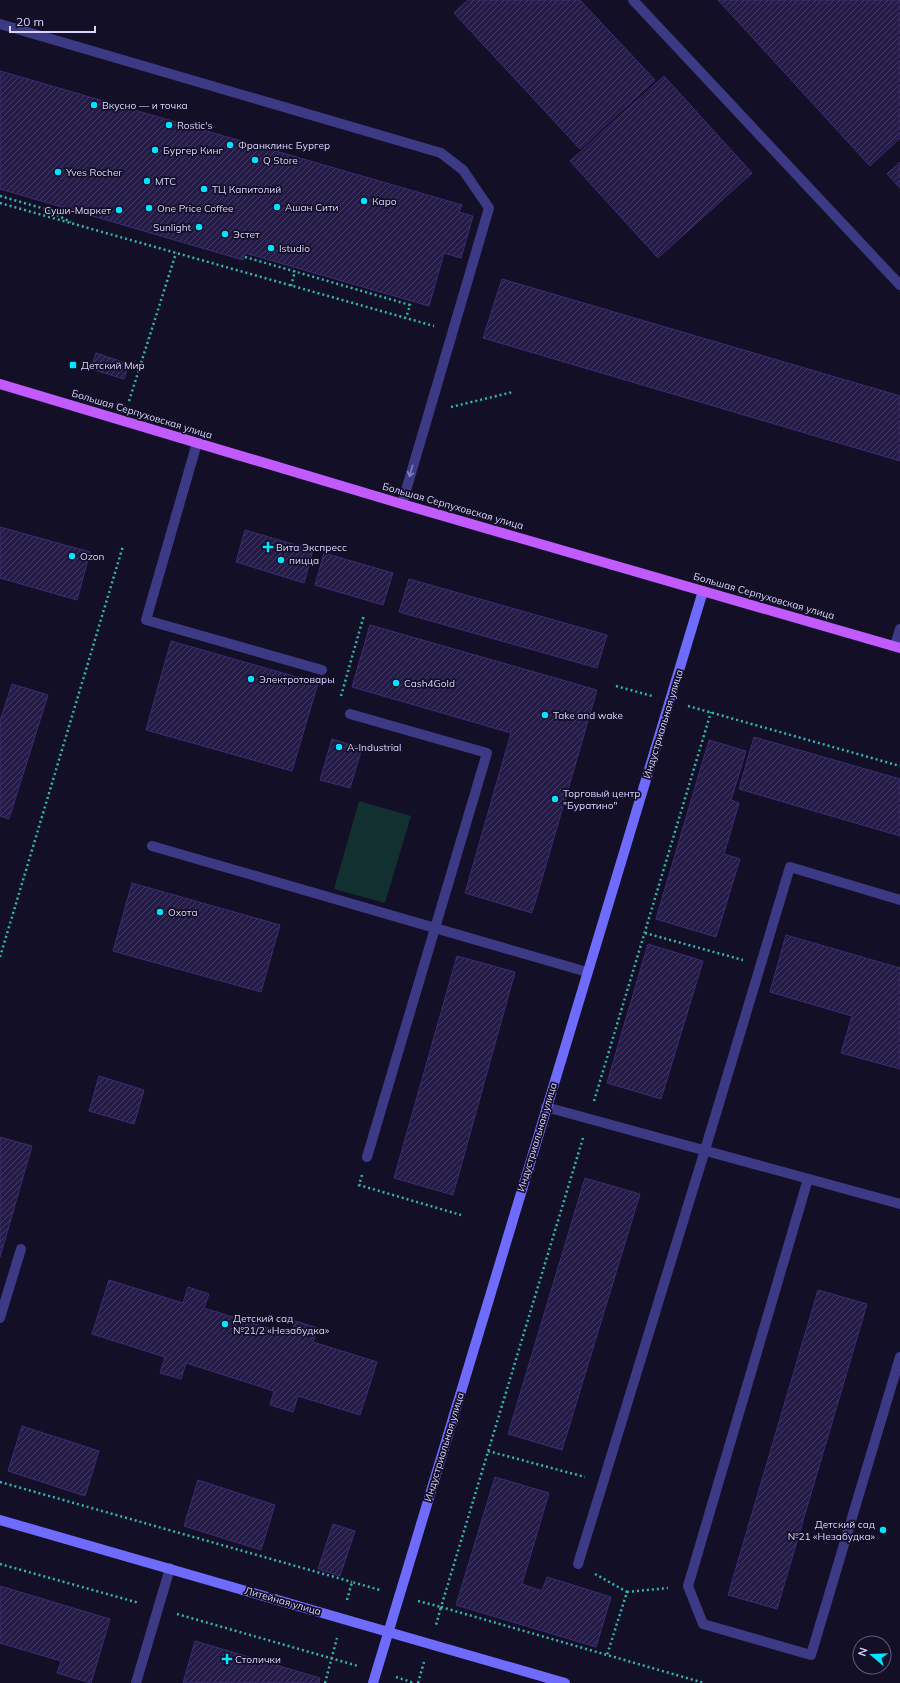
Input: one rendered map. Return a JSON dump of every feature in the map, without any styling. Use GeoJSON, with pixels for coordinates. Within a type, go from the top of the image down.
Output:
{"type":"FeatureCollection","features":[{"type":"Feature","properties":{"kind":"main road","name":"Большая Серпуховская улица"},"geometry":{"type":"LineString","coordinates":[[0,384],[402,504],[897,647]]}},
{"type":"Feature","properties":{"kind":"street","name":"Индустриальная улица"},"geometry":{"type":"LineString","coordinates":[[373,1683],[703,591]]}},
{"type":"Feature","properties":{"kind":"street","name":"Литейная улица"},"geometry":{"type":"LineString","coordinates":[[0,1520],[565,1683]]}},
{"type":"Feature","properties":{"kind":"lane"},"geometry":{"type":"LineString","coordinates":[[633,0],[900,285]]}},
{"type":"Feature","properties":{"kind":"lane"},"geometry":{"type":"LineString","coordinates":[[0,24],[440,153],[463,170],[489,208],[402,504]]}},
{"type":"Feature","properties":{"kind":"lane"},"geometry":{"type":"LineString","coordinates":[[197,443],[146,620],[322,670]]}},
{"type":"Feature","properties":{"kind":"lane"},"geometry":{"type":"LineString","coordinates":[[897,647],[900,629]]}},
{"type":"Feature","properties":{"kind":"lane"},"geometry":{"type":"LineString","coordinates":[[350,714],[487,753],[367,1157]]}},
{"type":"Feature","properties":{"kind":"lane"},"geometry":{"type":"LineString","coordinates":[[152,846],[587,972]]}},
{"type":"Feature","properties":{"kind":"lane"},"geometry":{"type":"LineString","coordinates":[[578,1564],[790,867],[900,900]]}},
{"type":"Feature","properties":{"kind":"lane"},"geometry":{"type":"LineString","coordinates":[[546,1107],[900,1204]]}},
{"type":"Feature","properties":{"kind":"lane"},"geometry":{"type":"LineString","coordinates":[[808,1179],[688,1586],[703,1624],[811,1655],[900,1357]]}},
{"type":"Feature","properties":{"kind":"lane"},"geometry":{"type":"LineString","coordinates":[[0,1318],[21,1250]]}},
{"type":"Feature","properties":{"kind":"lane"},"geometry":{"type":"LineString","coordinates":[[136,1683],[170,1568]]}},
{"type":"Feature","properties":{"kind":"path"},"geometry":{"type":"LineString","coordinates":[[0,196],[45,209],[77,225]]}},
{"type":"Feature","properties":{"kind":"path"},"geometry":{"type":"LineString","coordinates":[[0,203],[453,332]]}},
{"type":"Feature","properties":{"kind":"path"},"geometry":{"type":"LineString","coordinates":[[129,401],[176,253]]}},
{"type":"Feature","properties":{"kind":"path"},"geometry":{"type":"LineString","coordinates":[[245,256],[410,304],[406,318]]}},
{"type":"Feature","properties":{"kind":"path"},"geometry":{"type":"LineString","coordinates":[[291,286],[295,271]]}},
{"type":"Feature","properties":{"kind":"path"},"geometry":{"type":"LineString","coordinates":[[429,413],[513,392]]}},
{"type":"Feature","properties":{"kind":"path"},"geometry":{"type":"LineString","coordinates":[[0,957],[123,546]]}},
{"type":"Feature","properties":{"kind":"path"},"geometry":{"type":"LineString","coordinates":[[350,714],[337,710],[364,615]]}},
{"type":"Feature","properties":{"kind":"path"},"geometry":{"type":"LineString","coordinates":[[616,686],[900,766]]}},
{"type":"Feature","properties":{"kind":"path"},"geometry":{"type":"LineString","coordinates":[[704,1683],[441,1607],[711,712]]}},
{"type":"Feature","properties":{"kind":"path"},"geometry":{"type":"LineString","coordinates":[[645,933],[761,965]]}},
{"type":"Feature","properties":{"kind":"path"},"geometry":{"type":"LineString","coordinates":[[367,1157],[359,1185],[461,1214]]}},
{"type":"Feature","properties":{"kind":"path"},"geometry":{"type":"LineString","coordinates":[[488,1451],[603,1481]]}},
{"type":"Feature","properties":{"kind":"path"},"geometry":{"type":"LineString","coordinates":[[0,1482],[352,1582]]}},
{"type":"Feature","properties":{"kind":"path"},"geometry":{"type":"LineString","coordinates":[[578,1564],[627,1592],[688,1586]]}},
{"type":"Feature","properties":{"kind":"path"},"geometry":{"type":"LineString","coordinates":[[607,1655],[627,1592]]}},
{"type":"Feature","properties":{"kind":"path"},"geometry":{"type":"LineString","coordinates":[[325,1683],[332,1658]]}},
{"type":"Feature","properties":{"kind":"green space"},"geometry":{"type":"Polygon","coordinates":[[[359,801],[411,816],[385,903],[334,889],[359,801]]]}},
{"type":"Feature","properties":{"kind":"building"},"geometry":{"type":"Polygon","coordinates":[[[468,0],[580,0],[655,80],[580,149],[454,13],[468,0]]]}},
{"type":"Feature","properties":{"kind":"building"},"geometry":{"type":"Polygon","coordinates":[[[718,0],[900,0],[900,138],[870,166],[718,0]]]}},
{"type":"Feature","properties":{"kind":"building","name":"ТЦ Капитолий"},"geometry":{"type":"Polygon","coordinates":[[[0,71],[462,205],[459,212],[473,216],[461,258],[444,253],[429,306],[245,253],[243,260],[0,189],[0,71]]]}},
{"type":"Feature","properties":{"kind":"building"},"geometry":{"type":"Polygon","coordinates":[[[664,76],[752,173],[658,258],[570,161],[664,76]]]}},
{"type":"Feature","properties":{"kind":"building"},"geometry":{"type":"Polygon","coordinates":[[[900,162],[900,188],[887,174],[900,162]]]}},
{"type":"Feature","properties":{"kind":"building"},"geometry":{"type":"Polygon","coordinates":[[[502,279],[900,396],[900,461],[483,338],[502,279]]]}},
{"type":"Feature","properties":{"kind":"building"},"geometry":{"type":"Polygon","coordinates":[[[96,353],[129,364],[124,379],[91,369],[96,353]]]}},
{"type":"Feature","properties":{"kind":"building"},"geometry":{"type":"Polygon","coordinates":[[[0,527],[90,552],[77,600],[0,578],[0,527]]]}},
{"type":"Feature","properties":{"kind":"building"},"geometry":{"type":"Polygon","coordinates":[[[245,530],[313,550],[304,583],[236,562],[245,530]]]}},
{"type":"Feature","properties":{"kind":"building"},"geometry":{"type":"Polygon","coordinates":[[[324,553],[393,573],[383,605],[315,585],[324,553]]]}},
{"type":"Feature","properties":{"kind":"building"},"geometry":{"type":"Polygon","coordinates":[[[409,579],[607,635],[597,668],[399,612],[409,579]]]}},
{"type":"Feature","properties":{"kind":"building"},"geometry":{"type":"Polygon","coordinates":[[[370,625],[597,690],[532,913],[465,893],[511,733],[352,687],[370,625]]]}},
{"type":"Feature","properties":{"kind":"building"},"geometry":{"type":"Polygon","coordinates":[[[171,641],[318,683],[292,771],[146,730],[171,641]]]}},
{"type":"Feature","properties":{"kind":"building"},"geometry":{"type":"Polygon","coordinates":[[[12,684],[48,695],[9,819],[0,816],[0,721],[12,684]]]}},
{"type":"Feature","properties":{"kind":"building"},"geometry":{"type":"Polygon","coordinates":[[[754,737],[900,779],[900,836],[739,789],[754,737]]]}},
{"type":"Feature","properties":{"kind":"building"},"geometry":{"type":"Polygon","coordinates":[[[332,739],[362,748],[350,788],[320,780],[332,739]]]}},
{"type":"Feature","properties":{"kind":"building"},"geometry":{"type":"Polygon","coordinates":[[[709,740],[746,751],[731,800],[739,803],[724,854],[740,859],[716,937],[656,919],[709,740]]]}},
{"type":"Feature","properties":{"kind":"building"},"geometry":{"type":"Polygon","coordinates":[[[132,883],[280,925],[261,992],[113,951],[132,883]]]}},
{"type":"Feature","properties":{"kind":"building"},"geometry":{"type":"Polygon","coordinates":[[[786,935],[900,968],[900,1069],[841,1053],[852,1016],[770,992],[786,935]]]}},
{"type":"Feature","properties":{"kind":"building"},"geometry":{"type":"Polygon","coordinates":[[[648,944],[703,961],[661,1099],[607,1083],[648,944]]]}},
{"type":"Feature","properties":{"kind":"building"},"geometry":{"type":"Polygon","coordinates":[[[457,956],[515,972],[453,1195],[394,1178],[457,956]]]}},
{"type":"Feature","properties":{"kind":"building"},"geometry":{"type":"Polygon","coordinates":[[[99,1076],[144,1090],[134,1124],[89,1111],[99,1076]]]}},
{"type":"Feature","properties":{"kind":"building"},"geometry":{"type":"Polygon","coordinates":[[[0,1137],[32,1146],[0,1257],[0,1137]]]}},
{"type":"Feature","properties":{"kind":"building"},"geometry":{"type":"Polygon","coordinates":[[[585,1178],[640,1194],[562,1450],[508,1434],[585,1178]]]}},
{"type":"Feature","properties":{"kind":"building"},"geometry":{"type":"Polygon","coordinates":[[[109,1280],[183,1303],[188,1287],[209,1294],[204,1308],[291,1335],[295,1321],[318,1328],[313,1342],[377,1362],[360,1415],[298,1396],[293,1412],[270,1405],[274,1391],[186,1363],[181,1379],[160,1373],[165,1357],[92,1334],[109,1280]]]}},
{"type":"Feature","properties":{"kind":"building"},"geometry":{"type":"Polygon","coordinates":[[[818,1290],[867,1304],[777,1609],[728,1595],[818,1290]]]}},
{"type":"Feature","properties":{"kind":"building"},"geometry":{"type":"Polygon","coordinates":[[[22,1426],[99,1451],[85,1496],[8,1471],[22,1426]]]}},
{"type":"Feature","properties":{"kind":"building"},"geometry":{"type":"Polygon","coordinates":[[[495,1477],[549,1493],[522,1584],[542,1591],[547,1577],[611,1597],[596,1647],[456,1605],[495,1477]]]}},
{"type":"Feature","properties":{"kind":"building"},"geometry":{"type":"Polygon","coordinates":[[[198,1480],[275,1505],[261,1550],[184,1526],[198,1480]]]}},
{"type":"Feature","properties":{"kind":"building"},"geometry":{"type":"Polygon","coordinates":[[[333,1524],[355,1531],[340,1576],[318,1569],[333,1524]]]}},
{"type":"Feature","properties":{"kind":"building"},"geometry":{"type":"Polygon","coordinates":[[[0,1586],[110,1619],[91,1683],[57,1673],[61,1661],[0,1643],[0,1586]]]}},
{"type":"Feature","properties":{"kind":"building"},"geometry":{"type":"Polygon","coordinates":[[[195,1641],[320,1678],[319,1683],[183,1683],[195,1641]]]}},
{"type":"Feature","properties":{"kind":"place","name":"Вкусно — и точка"},"geometry":{"type":"Point","coordinates":[94,105]}},
{"type":"Feature","properties":{"kind":"place","name":"Rostic's"},"geometry":{"type":"Point","coordinates":[169,125]}},
{"type":"Feature","properties":{"kind":"place","name":"Франклинс Бургер"},"geometry":{"type":"Point","coordinates":[230,145]}},
{"type":"Feature","properties":{"kind":"place","name":"Бургер Кинг"},"geometry":{"type":"Point","coordinates":[155,150]}},
{"type":"Feature","properties":{"kind":"place","name":"Q Store"},"geometry":{"type":"Point","coordinates":[255,160]}},
{"type":"Feature","properties":{"kind":"place","name":"Yves Rocher"},"geometry":{"type":"Point","coordinates":[58,172]}},
{"type":"Feature","properties":{"kind":"place","name":"МТС"},"geometry":{"type":"Point","coordinates":[147,181]}},
{"type":"Feature","properties":{"kind":"place","name":"ТЦ Капитолий"},"geometry":{"type":"Point","coordinates":[204,189]}},
{"type":"Feature","properties":{"kind":"place","name":"Каро"},"geometry":{"type":"Point","coordinates":[364,201]}},
{"type":"Feature","properties":{"kind":"place","name":"Ашан Сити"},"geometry":{"type":"Point","coordinates":[277,207]}},
{"type":"Feature","properties":{"kind":"place","name":"One Price Coffee"},"geometry":{"type":"Point","coordinates":[149,208]}},
{"type":"Feature","properties":{"kind":"place","name":"Суши-Маркет"},"geometry":{"type":"Point","coordinates":[119,210]}},
{"type":"Feature","properties":{"kind":"place","name":"Sunlight"},"geometry":{"type":"Point","coordinates":[199,227]}},
{"type":"Feature","properties":{"kind":"place","name":"Эстет"},"geometry":{"type":"Point","coordinates":[225,234]}},
{"type":"Feature","properties":{"kind":"place","name":"Istudio"},"geometry":{"type":"Point","coordinates":[271,248]}},
{"type":"Feature","properties":{"kind":"place","name":"Детский Мир"},"geometry":{"type":"Point","coordinates":[73,365]}},
{"type":"Feature","properties":{"kind":"place","name":"Вита Экспресс"},"geometry":{"type":"Point","coordinates":[268,547]}},
{"type":"Feature","properties":{"kind":"place","name":"Ozon"},"geometry":{"type":"Point","coordinates":[72,556]}},
{"type":"Feature","properties":{"kind":"place","name":"пицца"},"geometry":{"type":"Point","coordinates":[281,560]}},
{"type":"Feature","properties":{"kind":"place","name":"Электротовары"},"geometry":{"type":"Point","coordinates":[251,679]}},
{"type":"Feature","properties":{"kind":"place","name":"Cash4Gold"},"geometry":{"type":"Point","coordinates":[396,683]}},
{"type":"Feature","properties":{"kind":"place","name":"Take and wake"},"geometry":{"type":"Point","coordinates":[545,715]}},
{"type":"Feature","properties":{"kind":"place","name":"A-Industrial"},"geometry":{"type":"Point","coordinates":[339,747]}},
{"type":"Feature","properties":{"kind":"place","name":"Торговый центр \"Буратино\""},"geometry":{"type":"Point","coordinates":[555,799]}},
{"type":"Feature","properties":{"kind":"place","name":"Охота"},"geometry":{"type":"Point","coordinates":[160,912]}},
{"type":"Feature","properties":{"kind":"place","name":"Детский сад №21/2 «Незабудка»"},"geometry":{"type":"Point","coordinates":[225,1324]}},
{"type":"Feature","properties":{"kind":"place","name":"Детский сад №21 «Незабудка»"},"geometry":{"type":"Point","coordinates":[883,1530]}},
{"type":"Feature","properties":{"kind":"place","name":"Столички"},"geometry":{"type":"Point","coordinates":[227,1659]}}]}
